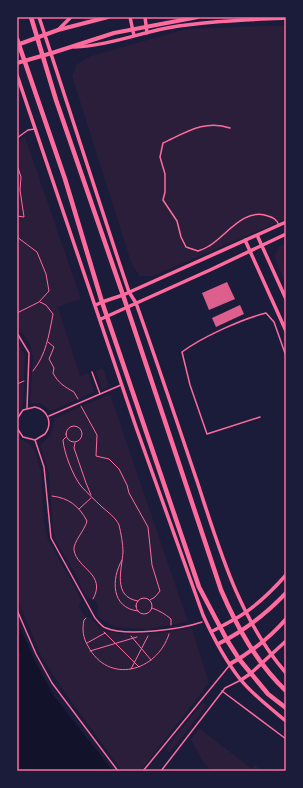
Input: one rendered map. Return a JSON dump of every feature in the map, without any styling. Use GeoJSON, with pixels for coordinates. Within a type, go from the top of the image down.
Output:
{"type":"FeatureCollection","features":[{"type":"Feature","properties":{"kind":"main road"},"geometry":{"type":"LineString","coordinates":[[31,17],[59,107],[221,590],[241,632],[275,680],[286,690]]}},
{"type":"Feature","properties":{"kind":"main road"},"geometry":{"type":"LineString","coordinates":[[18,45],[58,30],[108,17]]}},
{"type":"Feature","properties":{"kind":"main road"},"geometry":{"type":"LineString","coordinates":[[17,63],[114,33],[198,17]]}},
{"type":"Feature","properties":{"kind":"main road"},"geometry":{"type":"LineString","coordinates":[[17,38],[18,45],[66,179],[102,302],[199,587],[221,626],[227,640],[239,659],[268,694],[286,708]]}},
{"type":"Feature","properties":{"kind":"main road"},"geometry":{"type":"LineString","coordinates":[[218,644],[241,632],[252,624],[286,593]]}},
{"type":"Feature","properties":{"kind":"main road"},"geometry":{"type":"LineString","coordinates":[[230,664],[262,643],[286,619]]}},
{"type":"Feature","properties":{"kind":"street"},"geometry":{"type":"LineString","coordinates":[[39,17],[46,34],[129,292],[136,303],[214,531],[252,624],[262,643],[286,673]]}},
{"type":"Feature","properties":{"kind":"street"},"geometry":{"type":"LineString","coordinates":[[58,30],[71,17]]}},
{"type":"Feature","properties":{"kind":"street"},"geometry":{"type":"LineString","coordinates":[[130,17],[134,36]]}},
{"type":"Feature","properties":{"kind":"street"},"geometry":{"type":"LineString","coordinates":[[145,17],[147,33]]}},
{"type":"Feature","properties":{"kind":"street"},"geometry":{"type":"LineString","coordinates":[[69,47],[91,46],[166,28],[229,20],[286,18]]}},
{"type":"Feature","properties":{"kind":"street"},"geometry":{"type":"LineString","coordinates":[[17,75],[122,384],[203,615],[211,632],[240,680],[286,721]]}},
{"type":"Feature","properties":{"kind":"street"},"geometry":{"type":"LineString","coordinates":[[96,305],[123,295],[286,222]]}},
{"type":"Feature","properties":{"kind":"street"},"geometry":{"type":"LineString","coordinates":[[101,319],[286,234]]}},
{"type":"Feature","properties":{"kind":"street"},"geometry":{"type":"LineString","coordinates":[[258,235],[286,299]]}},
{"type":"Feature","properties":{"kind":"street"},"geometry":{"type":"LineString","coordinates":[[245,240],[286,331]]}},
{"type":"Feature","properties":{"kind":"street"},"geometry":{"type":"LineString","coordinates":[[211,632],[246,612],[269,594],[286,575]]}},
{"type":"Feature","properties":{"kind":"street"},"geometry":{"type":"LineString","coordinates":[[240,680],[250,674],[286,641]]}},
{"type":"Feature","properties":{"kind":"lane"},"geometry":{"type":"LineString","coordinates":[[230,128],[223,126],[203,125],[163,142],[160,157],[165,174],[165,192],[163,200],[177,221],[186,247],[198,251],[209,246],[236,223],[255,214],[266,215],[276,220],[279,225]]}},
{"type":"Feature","properties":{"kind":"lane"},"geometry":{"type":"LineString","coordinates":[[17,138],[28,130],[35,129]]}},
{"type":"Feature","properties":{"kind":"lane"},"geometry":{"type":"LineString","coordinates":[[260,417],[207,434],[190,385],[182,352],[192,344],[252,317],[266,313],[274,322],[286,356]]}},
{"type":"Feature","properties":{"kind":"lane"},"geometry":{"type":"LineString","coordinates":[[17,333],[29,353],[27,408]]}},
{"type":"Feature","properties":{"kind":"lane"},"geometry":{"type":"LineString","coordinates":[[92,372],[100,394]]}},
{"type":"Feature","properties":{"kind":"lane"},"geometry":{"type":"LineString","coordinates":[[48,417],[122,384]]}},
{"type":"Feature","properties":{"kind":"lane"},"geometry":{"type":"LineString","coordinates":[[17,419],[20,412],[27,408],[39,408],[45,412],[50,423],[48,431],[42,437],[35,440],[27,439],[18,431],[17,428]]}},
{"type":"Feature","properties":{"kind":"lane"},"geometry":{"type":"LineString","coordinates":[[35,440],[44,467],[51,538],[95,618],[106,628],[143,632],[170,629],[202,622]]}},
{"type":"Feature","properties":{"kind":"lane"},"geometry":{"type":"LineString","coordinates":[[17,610],[36,654],[52,683],[118,771]]}},
{"type":"Feature","properties":{"kind":"lane"},"geometry":{"type":"LineString","coordinates":[[143,771],[230,664]]}},
{"type":"Feature","properties":{"kind":"lane"},"geometry":{"type":"LineString","coordinates":[[161,771],[222,691],[240,680]]}},
{"type":"Feature","properties":{"kind":"lane"},"geometry":{"type":"LineString","coordinates":[[222,691],[286,739]]}},
{"type":"Feature","properties":{"kind":"path"},"geometry":{"type":"LineString","coordinates":[[17,165],[21,177],[20,190],[24,217],[17,216]]}},
{"type":"Feature","properties":{"kind":"path"},"geometry":{"type":"LineString","coordinates":[[17,237],[36,252],[46,274],[49,291],[39,302],[17,313]]}},
{"type":"Feature","properties":{"kind":"path"},"geometry":{"type":"LineString","coordinates":[[29,376],[36,367],[48,342],[53,314],[46,304],[39,302]]}},
{"type":"Feature","properties":{"kind":"path"},"geometry":{"type":"LineString","coordinates":[[48,342],[54,347],[49,359],[54,368],[52,373],[66,388],[74,392],[97,434],[96,456],[109,459],[120,469],[129,493],[148,527],[152,565],[160,591],[150,600],[145,598],[138,601],[133,600],[126,595],[121,588],[120,580],[123,551],[118,522],[92,497],[80,485],[72,470],[63,445],[63,440],[66,437],[67,429],[72,426],[78,427],[82,431],[82,436],[79,441],[75,443],[74,448],[92,497]]}},
{"type":"Feature","properties":{"kind":"path"},"geometry":{"type":"LineString","coordinates":[[17,384],[28,379]]}},
{"type":"Feature","properties":{"kind":"path"},"geometry":{"type":"LineString","coordinates":[[66,437],[75,443]]}},
{"type":"Feature","properties":{"kind":"path"},"geometry":{"type":"LineString","coordinates":[[47,495],[69,500],[79,509],[87,521],[85,529],[74,544],[74,550],[77,557],[93,574],[96,581],[96,593],[93,599]]}},
{"type":"Feature","properties":{"kind":"path"},"geometry":{"type":"LineString","coordinates":[[79,509],[92,497]]}},
{"type":"Feature","properties":{"kind":"path"},"geometry":{"type":"LineString","coordinates":[[122,560],[117,568],[115,578],[114,588],[117,598],[127,608],[138,611],[142,614],[147,614],[152,608],[152,603],[150,600]]}},
{"type":"Feature","properties":{"kind":"path"},"geometry":{"type":"LineString","coordinates":[[138,601],[136,606],[138,611]]}},
{"type":"Feature","properties":{"kind":"path"},"geometry":{"type":"LineString","coordinates":[[86,618],[84,620],[83,630],[86,644],[96,659],[103,664],[125,670],[140,667],[159,654],[165,645],[170,629],[171,619],[162,611],[152,608]]}},
{"type":"Feature","properties":{"kind":"path"},"geometry":{"type":"LineString","coordinates":[[103,630],[140,667]]}},
{"type":"Feature","properties":{"kind":"path"},"geometry":{"type":"LineString","coordinates":[[86,644],[109,631]]}},
{"type":"Feature","properties":{"kind":"path"},"geometry":{"type":"LineString","coordinates":[[128,634],[151,660]]}},
{"type":"Feature","properties":{"kind":"path"},"geometry":{"type":"LineString","coordinates":[[130,669],[150,634]]}},
{"type":"Feature","properties":{"kind":"path"},"geometry":{"type":"LineString","coordinates":[[90,651],[138,636]]}},
{"type":"Feature","properties":{"kind":"shaded area"},"geometry":{"type":"Polygon","coordinates":[[[286,26],[286,219],[153,276],[139,276],[131,262],[72,76],[77,64],[91,56],[186,29],[286,26]]]}},
{"type":"Feature","properties":{"kind":"shaded area"},"geometry":{"type":"Polygon","coordinates":[[[25,137],[81,299],[58,307],[80,376],[88,373],[94,392],[51,411],[40,403],[30,403],[33,357],[30,344],[17,325],[17,142],[25,137]]]}},
{"type":"Feature","properties":{"kind":"shaded area"},"geometry":{"type":"Polygon","coordinates":[[[286,244],[286,285],[274,256],[279,247],[286,244]]]}},
{"type":"Feature","properties":{"kind":"shaded area"},"geometry":{"type":"Polygon","coordinates":[[[17,340],[25,356],[23,406],[17,412],[17,340]]]}},
{"type":"Feature","properties":{"kind":"shaded area"},"geometry":{"type":"Polygon","coordinates":[[[103,368],[109,386],[102,390],[96,371],[103,368]]]}},
{"type":"Feature","properties":{"kind":"shaded area"},"geometry":{"type":"Polygon","coordinates":[[[110,394],[188,622],[148,629],[115,627],[101,619],[97,614],[97,604],[93,599],[87,598],[75,573],[55,540],[49,474],[40,445],[49,437],[55,418],[110,394]]]}},
{"type":"Feature","properties":{"kind":"shaded area"},"geometry":{"type":"Polygon","coordinates":[[[17,437],[30,444],[35,452],[41,471],[44,522],[48,540],[78,593],[81,601],[79,607],[86,618],[89,617],[103,630],[123,634],[160,633],[190,628],[192,629],[209,683],[139,771],[122,771],[71,701],[41,656],[18,600],[17,437]]]}},
{"type":"Feature","properties":{"kind":"shaded area"},"geometry":{"type":"Polygon","coordinates":[[[17,621],[35,661],[54,696],[113,771],[17,771],[17,621]]]}},
{"type":"Feature","properties":{"kind":"shaded area"},"geometry":{"type":"Polygon","coordinates":[[[203,702],[207,705],[170,753],[165,749],[203,702]]]}},
{"type":"Feature","properties":{"kind":"shaded area"},"geometry":{"type":"Polygon","coordinates":[[[199,728],[252,769],[255,765],[263,771],[211,771],[203,762],[191,740],[199,728]]]}},
{"type":"Feature","properties":{"kind":"building"},"geometry":{"type":"Polygon","coordinates":[[[227,282],[235,299],[209,310],[202,293],[227,282]]]}},
{"type":"Feature","properties":{"kind":"building"},"geometry":{"type":"Polygon","coordinates":[[[240,305],[244,314],[216,327],[212,318],[240,305]]]}}]}
